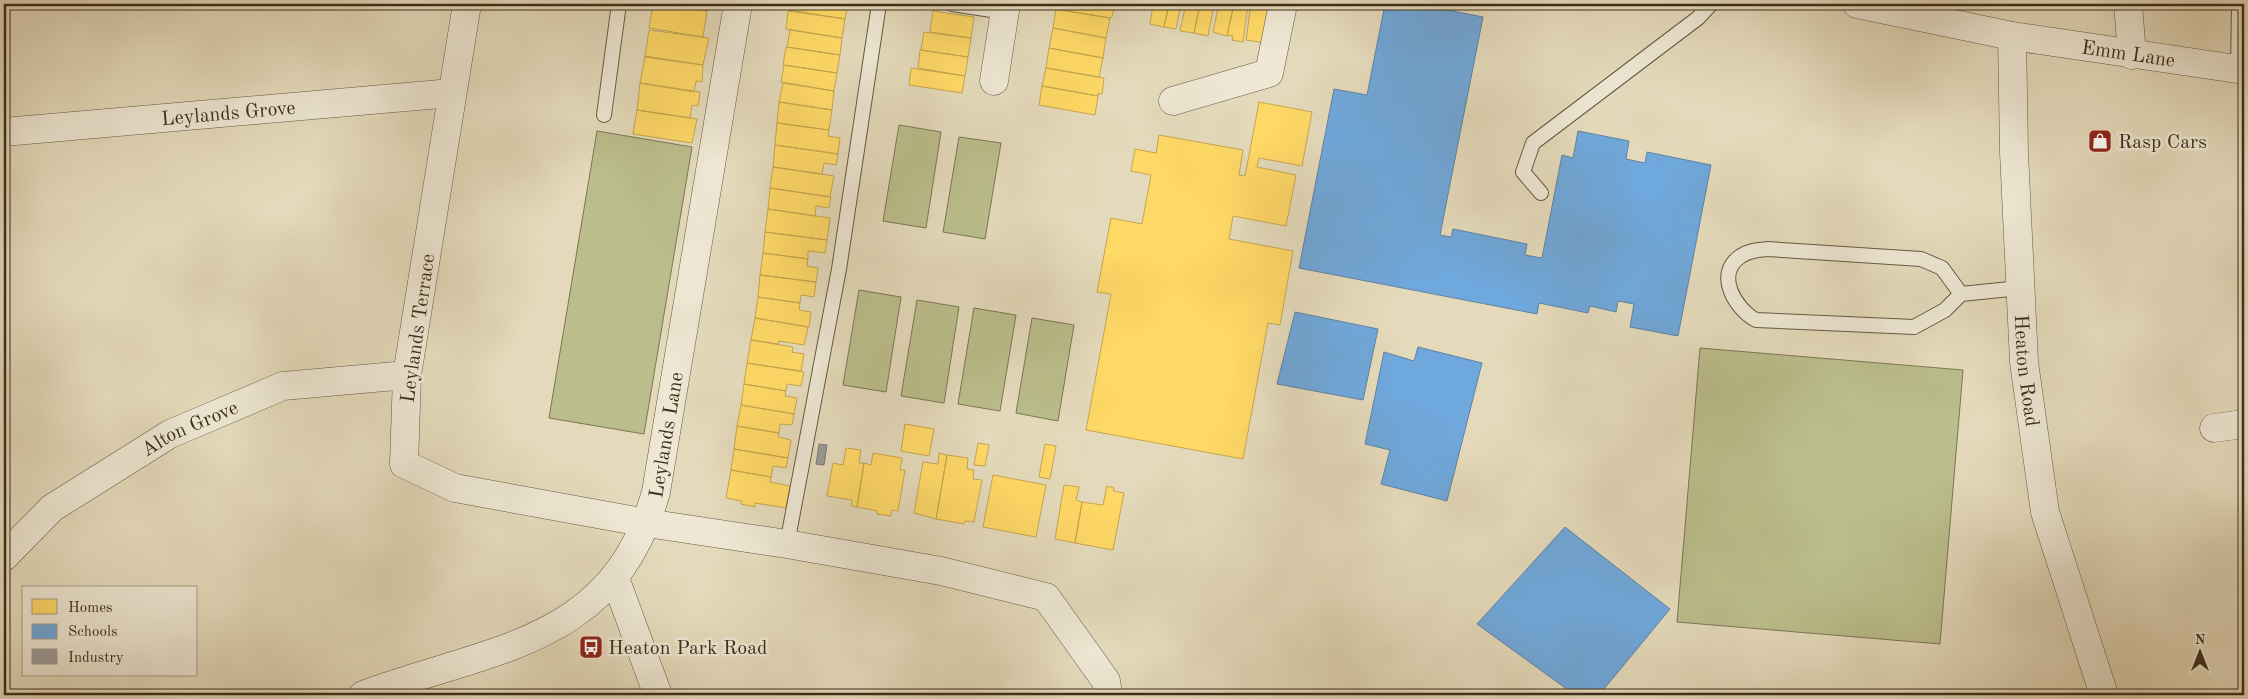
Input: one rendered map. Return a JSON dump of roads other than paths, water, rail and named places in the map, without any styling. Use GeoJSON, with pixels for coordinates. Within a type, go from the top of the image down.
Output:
{"type":"FeatureCollection","features":[{"type":"Feature","properties":{"kind":"street","name":"Leylands Terrace"},"geometry":{"type":"LineString","coordinates":[[467,4],[407,375],[404,464],[455,488],[647,524]]}},
{"type":"Feature","properties":{"kind":"street","name":"Leylands Lane"},"geometry":{"type":"LineString","coordinates":[[363,695],[404,680],[508,648],[545,634],[592,602],[614,578],[631,554],[647,524],[658,482],[738,4]]}},
{"type":"Feature","properties":{"kind":"street"},"geometry":{"type":"LineString","coordinates":[[1173,101],[1268,73],[1283,4]]}},
{"type":"Feature","properties":{"kind":"street","name":"Emm Lane"},"geometry":{"type":"LineString","coordinates":[[1857,4],[1916,10],[2012,36],[2241,70]]}},
{"type":"Feature","properties":{"kind":"street"},"geometry":{"type":"LineString","coordinates":[[2128,4],[2132,55]]}},
{"type":"Feature","properties":{"kind":"street"},"geometry":{"type":"LineString","coordinates":[[994,81],[1005,8]]}},
{"type":"Feature","properties":{"kind":"street","name":"Heaton Road"},"geometry":{"type":"LineString","coordinates":[[2012,36],[2013,133],[2024,362],[2045,512],[2104,695]]}},
{"type":"Feature","properties":{"kind":"street","name":"Leylands Grove"},"geometry":{"type":"LineString","coordinates":[[4,132],[452,94]]}},
{"type":"Feature","properties":{"kind":"street","name":"Alton Grove"},"geometry":{"type":"LineString","coordinates":[[4,557],[52,508],[170,434],[283,386],[407,375]]}},
{"type":"Feature","properties":{"kind":"street"},"geometry":{"type":"LineString","coordinates":[[2214,428],[2244,424]]}},
{"type":"Feature","properties":{"kind":"street"},"geometry":{"type":"LineString","coordinates":[[647,524],[787,544],[941,571],[1046,597],[1107,688]]}},
{"type":"Feature","properties":{"kind":"street"},"geometry":{"type":"LineString","coordinates":[[614,578],[658,695]]}},
{"type":"Feature","properties":{"kind":"lane"},"geometry":{"type":"LineString","coordinates":[[604,115],[619,4]]}},
{"type":"Feature","properties":{"kind":"lane"},"geometry":{"type":"LineString","coordinates":[[787,544],[839,269],[879,4]]}},
{"type":"Feature","properties":{"kind":"lane"},"geometry":{"type":"LineString","coordinates":[[952,4],[1005,8]]}},
{"type":"Feature","properties":{"kind":"lane"},"geometry":{"type":"LineString","coordinates":[[1541,193],[1523,172],[1533,143],[1698,18],[1711,4]]}},
{"type":"Feature","properties":{"kind":"lane"},"geometry":{"type":"LineString","coordinates":[[2239,4],[2241,70]]}},
{"type":"Feature","properties":{"kind":"lane"},"geometry":{"type":"LineString","coordinates":[[1961,294],[1942,268],[1921,259],[1912,258],[1768,248],[1752,251],[1740,256],[1731,266],[1730,276],[1730,293],[1733,299],[1746,315],[1756,320],[1914,327],[1945,310],[1961,294],[2020,288]]}},
{"type":"Feature","properties":{"kind":"place","name":"Rasp Cars"},"geometry":{"type":"Point","coordinates":[2100,141]}},
{"type":"Feature","properties":{"kind":"place","name":"Heaton Park Road"},"geometry":{"type":"Point","coordinates":[591,647]}}]}
